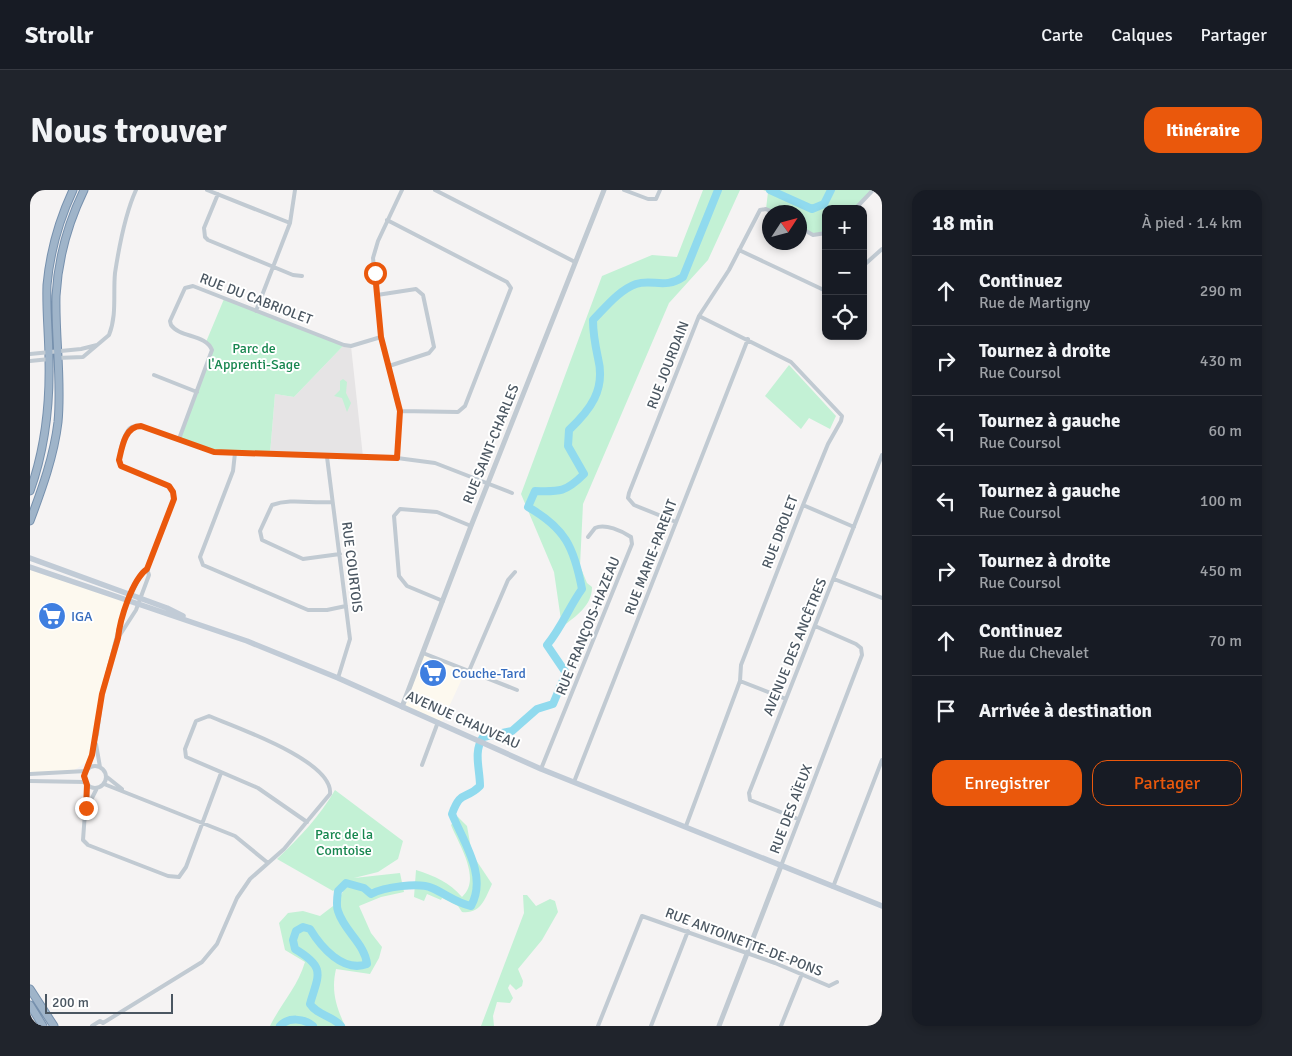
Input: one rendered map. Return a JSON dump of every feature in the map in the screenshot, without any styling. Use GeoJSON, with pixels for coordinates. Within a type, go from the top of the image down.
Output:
{"type":"FeatureCollection","features":[{"type":"Feature","properties":{"kind":"highway"},"geometry":{"type":"LineString","coordinates":[[30,491],[43,451],[47,424],[49,356],[47,298],[49,268],[56,235],[72,190]]}},
{"type":"Feature","properties":{"kind":"highway"},"geometry":{"type":"LineString","coordinates":[[30,521],[42,488],[58,424],[56,294],[60,265],[70,223],[84,190]]}},
{"type":"Feature","properties":{"kind":"highway"},"geometry":{"type":"LineString","coordinates":[[30,989],[54,1026]]}},
{"type":"Feature","properties":{"kind":"highway"},"geometry":{"type":"LineString","coordinates":[[30,1005],[43,1026]]}},
{"type":"Feature","properties":{"kind":"main road"},"geometry":{"type":"LineString","coordinates":[[30,558],[130,597]]}},
{"type":"Feature","properties":{"kind":"main road"},"geometry":{"type":"LineString","coordinates":[[30,568],[130,597]]}},
{"type":"Feature","properties":{"kind":"main road","name":"AVENUE CHAUVEAU"},"geometry":{"type":"LineString","coordinates":[[130,597],[168,608],[189,620],[338,678],[542,769],[882,906]]}},
{"type":"Feature","properties":{"kind":"street"},"geometry":{"type":"LineString","coordinates":[[30,354],[83,357],[109,335],[112,328],[116,273],[128,214],[136,190]]}},
{"type":"Feature","properties":{"kind":"street"},"geometry":{"type":"LineString","coordinates":[[207,190],[290,223]]}},
{"type":"Feature","properties":{"kind":"street"},"geometry":{"type":"LineString","coordinates":[[256,310],[290,223],[295,190]]}},
{"type":"Feature","properties":{"kind":"street"},"geometry":{"type":"LineString","coordinates":[[397,458],[400,411],[381,337],[373,258],[378,240],[402,190]]}},
{"type":"Feature","properties":{"kind":"street"},"geometry":{"type":"LineString","coordinates":[[435,190],[575,262]]}},
{"type":"Feature","properties":{"kind":"street","name":"RUE SAINT-CHARLES"},"geometry":{"type":"LineString","coordinates":[[402,707],[471,526],[604,190]]}},
{"type":"Feature","properties":{"kind":"street"},"geometry":{"type":"LineString","coordinates":[[624,190],[648,199],[656,199],[660,190]]}},
{"type":"Feature","properties":{"kind":"street"},"geometry":{"type":"LineString","coordinates":[[859,205],[873,190]]}},
{"type":"Feature","properties":{"kind":"street"},"geometry":{"type":"LineString","coordinates":[[218,194],[204,228],[205,237],[208,240],[293,275],[302,276]]}},
{"type":"Feature","properties":{"kind":"street","name":"RUE JOURDAIN"},"geometry":{"type":"LineString","coordinates":[[676,522],[634,505],[628,498],[699,316],[729,270],[760,210],[762,210]]}},
{"type":"Feature","properties":{"kind":"street"},"geometry":{"type":"LineString","coordinates":[[387,220],[507,282],[511,288],[465,406],[458,412],[400,411]]}},
{"type":"Feature","properties":{"kind":"street"},"geometry":{"type":"LineString","coordinates":[[807,231],[813,234],[822,233]]}},
{"type":"Feature","properties":{"kind":"street"},"geometry":{"type":"LineString","coordinates":[[867,262],[882,249]]}},
{"type":"Feature","properties":{"kind":"street"},"geometry":{"type":"LineString","coordinates":[[739,250],[822,289]]}},
{"type":"Feature","properties":{"kind":"street","name":"RUE DU CABRIOLET"},"geometry":{"type":"LineString","coordinates":[[179,439],[212,350],[206,342],[180,332],[171,324],[182,291],[185,288],[194,286],[344,345],[351,346],[381,337]]}},
{"type":"Feature","properties":{"kind":"street"},"geometry":{"type":"LineString","coordinates":[[376,295],[416,289],[420,291],[424,295],[434,347],[429,353],[389,366]]}},
{"type":"Feature","properties":{"kind":"street","name":"RUE DROLET"},"geometry":{"type":"LineString","coordinates":[[686,826],[740,681],[741,665],[803,505],[828,444],[842,416],[791,362],[699,316]]}},
{"type":"Feature","properties":{"kind":"street","name":"RUE MARIE-PARENT"},"geometry":{"type":"LineString","coordinates":[[574,782],[748,339]]}},
{"type":"Feature","properties":{"kind":"street"},"geometry":{"type":"LineString","coordinates":[[30,361],[99,345]]}},
{"type":"Feature","properties":{"kind":"street"},"geometry":{"type":"LineString","coordinates":[[154,375],[197,392]]}},
{"type":"Feature","properties":{"kind":"street"},"geometry":{"type":"LineString","coordinates":[[220,773],[186,867],[179,876],[168,876],[88,845],[83,840],[87,769],[96,740],[102,694],[118,638],[119,628],[130,597],[142,572],[147,569],[174,499],[173,492],[169,486],[121,466],[119,460],[120,452],[129,429],[134,426],[179,439],[214,452],[397,458],[435,463],[512,493]]}},
{"type":"Feature","properties":{"kind":"street"},"geometry":{"type":"LineString","coordinates":[[235,453],[233,471],[200,557],[203,565],[308,610],[327,610],[346,606]]}},
{"type":"Feature","properties":{"kind":"street","name":"AVENUE DES ANCÊTRES"},"geometry":{"type":"LineString","coordinates":[[798,819],[750,800],[749,793],[882,455]]}},
{"type":"Feature","properties":{"kind":"street","name":"RUE COURTOIS"},"geometry":{"type":"LineString","coordinates":[[327,457],[350,639],[338,678]]}},
{"type":"Feature","properties":{"kind":"street"},"geometry":{"type":"LineString","coordinates":[[332,502],[282,501],[272,505],[260,531],[262,540],[303,559],[340,554]]}},
{"type":"Feature","properties":{"kind":"street"},"geometry":{"type":"LineString","coordinates":[[803,505],[854,527]]}},
{"type":"Feature","properties":{"kind":"street"},"geometry":{"type":"LineString","coordinates":[[443,601],[407,586],[399,576],[394,516],[400,509],[437,512],[471,526]]}},
{"type":"Feature","properties":{"kind":"street","name":"RUE FRANÇOIS-HAZEAU"},"geometry":{"type":"LineString","coordinates":[[542,769],[632,544],[631,537],[605,526],[595,528],[588,537]]}},
{"type":"Feature","properties":{"kind":"street"},"geometry":{"type":"LineString","coordinates":[[118,638],[139,601],[149,575],[147,569]]}},
{"type":"Feature","properties":{"kind":"street"},"geometry":{"type":"LineString","coordinates":[[469,671],[508,580],[515,572]]}},
{"type":"Feature","properties":{"kind":"street"},"geometry":{"type":"LineString","coordinates":[[834,580],[882,598]]}},
{"type":"Feature","properties":{"kind":"street","name":"RUE DES AÏEUX"},"geometry":{"type":"LineString","coordinates":[[719,1026],[862,654],[861,648],[856,644],[815,626]]}},
{"type":"Feature","properties":{"kind":"street"},"geometry":{"type":"LineString","coordinates":[[423,653],[517,690]]}},
{"type":"Feature","properties":{"kind":"street"},"geometry":{"type":"LineString","coordinates":[[740,681],[786,699]]}},
{"type":"Feature","properties":{"kind":"street"},"geometry":{"type":"LineString","coordinates":[[92,1026],[100,1021],[103,1024],[202,962],[217,944],[237,898],[250,878],[284,849],[307,822],[328,796],[331,786],[325,777],[292,752],[265,738],[209,716],[202,717],[196,721],[185,749],[186,757],[258,788],[307,822]]}},
{"type":"Feature","properties":{"kind":"street"},"geometry":{"type":"LineString","coordinates":[[422,765],[438,722]]}},
{"type":"Feature","properties":{"kind":"street"},"geometry":{"type":"LineString","coordinates":[[96,740],[100,767],[124,791]]}},
{"type":"Feature","properties":{"kind":"street"},"geometry":{"type":"LineString","coordinates":[[833,887],[882,760]]}},
{"type":"Feature","properties":{"kind":"street"},"geometry":{"type":"LineString","coordinates":[[30,774],[87,769],[94,766],[100,767]]}},
{"type":"Feature","properties":{"kind":"street"},"geometry":{"type":"LineString","coordinates":[[86,808],[97,788],[104,784],[107,776]]}},
{"type":"Feature","properties":{"kind":"street"},"geometry":{"type":"LineString","coordinates":[[30,781],[86,783],[97,788]]}},
{"type":"Feature","properties":{"kind":"street"},"geometry":{"type":"LineString","coordinates":[[104,784],[235,836],[268,863]]}},
{"type":"Feature","properties":{"kind":"street","name":"RUE ANTOINETTE-DE-PONS"},"geometry":{"type":"LineString","coordinates":[[598,1026],[642,916],[688,931],[802,974],[828,986],[837,982]]}},
{"type":"Feature","properties":{"kind":"street"},"geometry":{"type":"LineString","coordinates":[[651,1026],[688,931]]}},
{"type":"Feature","properties":{"kind":"street"},"geometry":{"type":"LineString","coordinates":[[781,1026],[802,974]]}},
{"type":"Feature","properties":{"kind":"shaded area"},"geometry":{"type":"Polygon","coordinates":[[[344,345],[351,346],[363,457],[270,454],[275,394],[294,397],[344,345]]]}},
{"type":"Feature","properties":{"kind":"shaded area"},"geometry":{"type":"Polygon","coordinates":[[[30,567],[129,600],[102,694],[91,759],[70,773],[30,774],[30,567]]]}},
{"type":"Feature","properties":{"kind":"shaded area"},"geometry":{"type":"Polygon","coordinates":[[[423,653],[466,670],[441,724],[402,707],[423,653]]]}},
{"type":"Feature","properties":{"kind":"green space"},"geometry":{"type":"Polygon","coordinates":[[[703,190],[740,190],[708,260],[669,303],[583,504],[580,566],[587,583],[592,587],[591,594],[582,610],[562,627],[554,572],[521,494],[602,276],[652,255],[677,257],[703,190]]]}},
{"type":"Feature","properties":{"kind":"green space"},"geometry":{"type":"Polygon","coordinates":[[[763,190],[873,190],[859,205],[822,205],[822,234],[813,235],[807,231],[807,205],[766,205],[768,192],[763,190]]]}},
{"type":"Feature","properties":{"kind":"green space","name":"Parc de l'Apprenti-Sage"},"geometry":{"type":"Polygon","coordinates":[[[224,299],[344,345],[294,397],[275,394],[270,454],[214,452],[179,439],[212,350],[206,342],[224,299]]]}},
{"type":"Feature","properties":{"kind":"green space"},"geometry":{"type":"Polygon","coordinates":[[[789,365],[836,416],[830,429],[809,418],[801,429],[765,396],[789,365]]]}},
{"type":"Feature","properties":{"kind":"green space"},"geometry":{"type":"Polygon","coordinates":[[[343,379],[347,382],[346,393],[351,403],[347,412],[342,398],[334,396],[340,390],[340,381],[343,379]]]}},
{"type":"Feature","properties":{"kind":"green space","name":"Parc de la Comtoise"},"geometry":{"type":"Polygon","coordinates":[[[335,790],[403,841],[398,859],[378,872],[354,878],[400,873],[404,892],[381,897],[359,906],[371,933],[382,947],[379,958],[370,974],[336,969],[335,998],[345,1026],[270,1026],[298,980],[305,962],[285,950],[279,923],[288,913],[303,911],[320,916],[337,903],[349,880],[333,891],[277,859],[309,826],[335,790]]]}},
{"type":"Feature","properties":{"kind":"green space"},"geometry":{"type":"Polygon","coordinates":[[[458,817],[467,826],[472,854],[492,884],[482,904],[474,911],[468,912],[462,912],[458,906],[442,898],[441,900],[427,894],[424,901],[414,897],[416,870],[441,880],[462,897],[468,890],[470,881],[467,862],[451,825],[458,817]]]}},
{"type":"Feature","properties":{"kind":"green space"},"geometry":{"type":"Polygon","coordinates":[[[523,895],[527,895],[536,906],[550,899],[555,901],[558,912],[542,940],[518,969],[523,981],[522,986],[516,990],[510,984],[508,988],[513,998],[510,1003],[497,1002],[493,1016],[494,1026],[481,1026],[524,913],[523,895]]]}},
{"type":"Feature","properties":{"kind":"waterway"},"geometry":{"type":"LineString","coordinates":[[341,1026],[317,1011],[310,1004],[318,973],[312,962],[295,949],[293,940],[296,931],[303,927],[310,929],[320,943],[334,957],[341,962],[358,966],[367,964],[365,957],[359,944],[341,918],[337,907],[338,891],[346,883],[364,888],[371,894],[384,889],[402,886],[426,886],[471,906],[476,895],[475,871],[472,859],[452,814],[458,801],[480,786],[478,749],[483,737],[512,731],[537,709],[553,704],[566,673],[547,645],[582,589],[575,561],[566,540],[551,523],[528,507],[535,491],[562,490],[584,474],[568,446],[569,430],[590,407],[598,390],[600,380],[593,320],[624,290],[636,284],[648,282],[665,283],[677,281],[683,277],[718,190]]}},
{"type":"Feature","properties":{"kind":"waterway"},"geometry":{"type":"LineString","coordinates":[[770,190],[812,209],[824,204],[831,190]]}},
{"type":"Feature","properties":{"kind":"waterway"},"geometry":{"type":"LineString","coordinates":[[280,1026],[292,1020],[305,1021],[313,1026]]}},
{"type":"Feature","properties":{"kind":"place","name":"IGA"},"geometry":{"type":"Point","coordinates":[52,616]}},
{"type":"Feature","properties":{"kind":"place","name":"Couche-Tard"},"geometry":{"type":"Point","coordinates":[433,673]}},
{"type":"Feature","properties":{"kind":"route"},"geometry":{"type":"LineString","coordinates":[[86,808],[87,785],[84,776],[97,734],[102,694],[118,638],[119,628],[134,588],[142,572],[147,569],[174,499],[173,492],[169,486],[121,466],[119,460],[120,452],[129,429],[134,426],[141,426],[214,452],[397,458],[400,411],[381,337],[375,273]]}}]}
